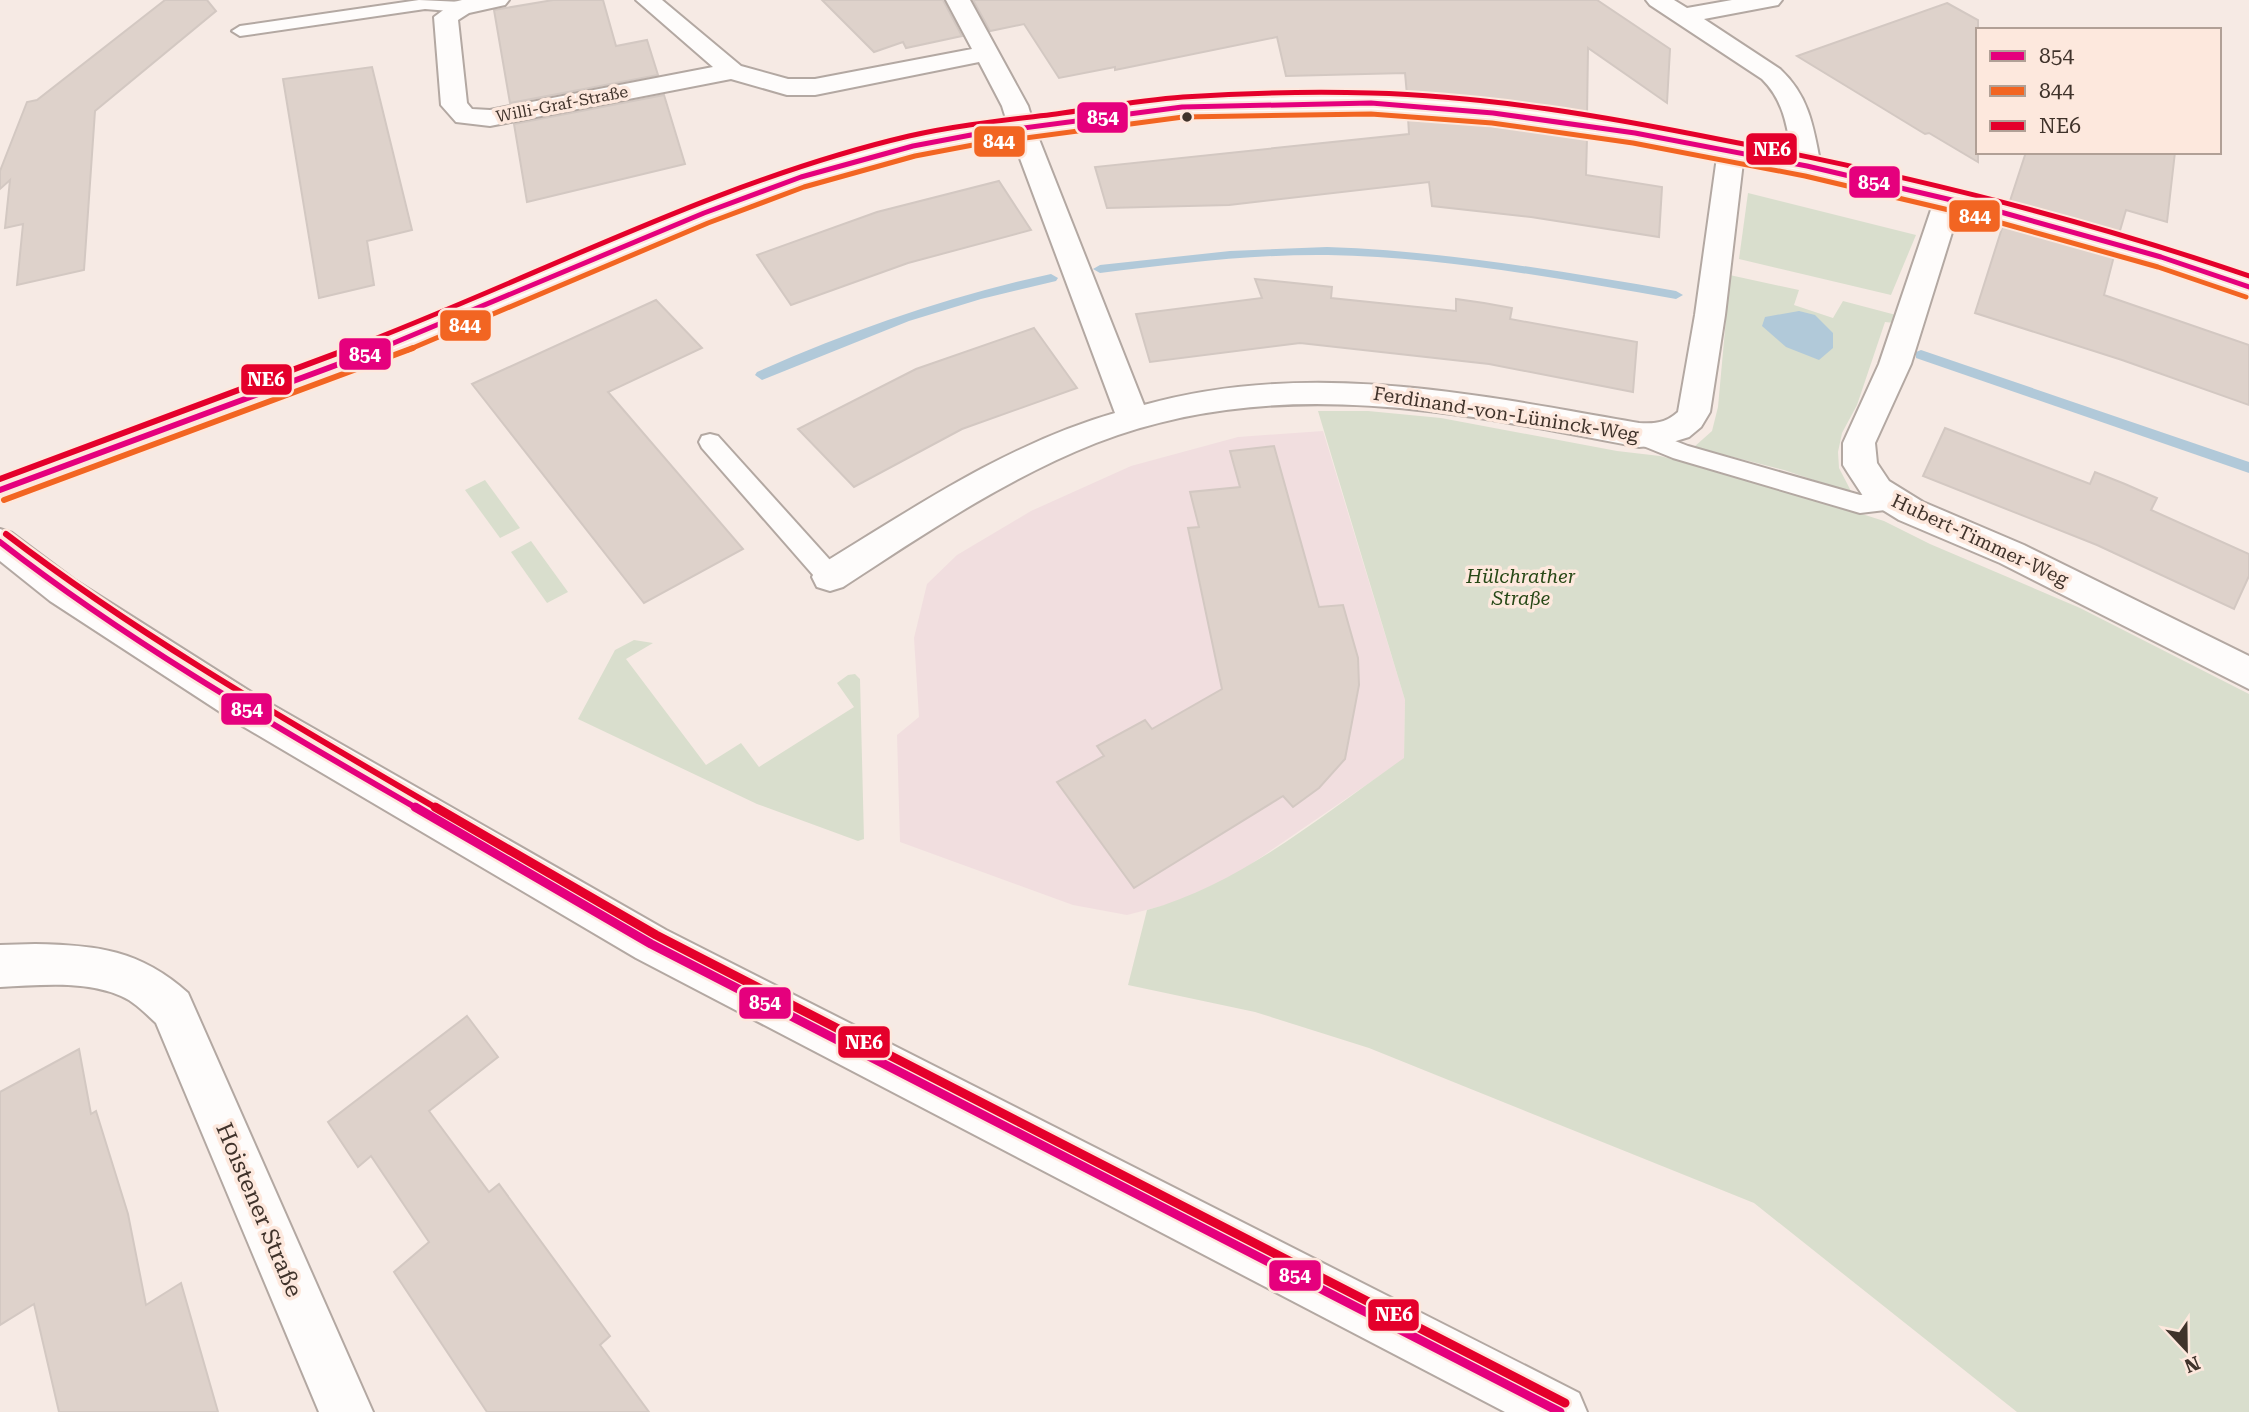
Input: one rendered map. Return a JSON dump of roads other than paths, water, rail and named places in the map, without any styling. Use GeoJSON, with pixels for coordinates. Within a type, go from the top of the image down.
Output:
{"type":"FeatureCollection","features":[{"type":"Feature","properties":{"kind":"street"},"geometry":{"type":"LineString","coordinates":[[463,7],[496,0]]}},
{"type":"Feature","properties":{"kind":"street","name":"Willi-Graf-Straße"},"geometry":{"type":"LineString","coordinates":[[648,0],[732,71],[780,85],[805,88],[987,53]]}},
{"type":"Feature","properties":{"kind":"street"},"geometry":{"type":"LineString","coordinates":[[958,0],[1015,106],[1031,157],[1133,418]]}},
{"type":"Feature","properties":{"kind":"street"},"geometry":{"type":"LineString","coordinates":[[1658,0],[1787,87],[1796,103],[1807,166]]}},
{"type":"Feature","properties":{"kind":"street"},"geometry":{"type":"LineString","coordinates":[[1684,16],[1770,0]]}},
{"type":"Feature","properties":{"kind":"street","name":"Willi-Graf-Straße"},"geometry":{"type":"LineString","coordinates":[[463,7],[446,17],[454,105],[465,116],[490,118],[732,71]]}},
{"type":"Feature","properties":{"kind":"street"},"geometry":{"type":"LineString","coordinates":[[0,490],[411,337],[759,191],[913,146],[1023,127],[1182,107],[1371,103],[1493,113],[1608,129],[1807,166],[1949,199],[2148,253],[2249,287]]}},
{"type":"Feature","properties":{"kind":"street","name":"Ferdinand-von-Lüninck-Weg"},"geometry":{"type":"LineString","coordinates":[[830,577],[971,489],[1037,455],[1133,418],[1186,407],[1253,397],[1368,393],[1472,405],[1639,435],[1658,435],[1674,431],[1688,421],[1694,412],[1710,315],[1731,151]]}},
{"type":"Feature","properties":{"kind":"street","name":"Hubert-Timmer-Weg"},"geometry":{"type":"LineString","coordinates":[[1949,199],[1895,364],[1859,443],[1860,465],[1877,490],[1894,502],[2012,554],[2249,674]]}},
{"type":"Feature","properties":{"kind":"street"},"geometry":{"type":"LineString","coordinates":[[0,542],[63,591],[239,705],[651,944],[1560,1412]]}},
{"type":"Feature","properties":{"kind":"street","name":"Hoistener Straße"},"geometry":{"type":"LineString","coordinates":[[0,965],[59,963],[103,970],[145,984],[172,1007],[346,1412]]}},
{"type":"Feature","properties":{"kind":"lane"},"geometry":{"type":"LineString","coordinates":[[240,31],[425,4],[463,7]]}},
{"type":"Feature","properties":{"kind":"lane"},"geometry":{"type":"LineString","coordinates":[[1639,435],[1682,452],[1860,504],[1894,502]]}},
{"type":"Feature","properties":{"kind":"lane"},"geometry":{"type":"LineString","coordinates":[[710,442],[830,577]]}},
{"type":"Feature","properties":{"kind":"water"},"geometry":{"type":"Polygon","coordinates":[[[1799,311],[1815,315],[1833,333],[1833,348],[1819,360],[1786,347],[1762,326],[1765,317],[1799,311]]]}},
{"type":"Feature","properties":{"kind":"waterway"},"geometry":{"type":"LineString","coordinates":[[1100,269],[1262,253],[1360,252],[1479,263],[1676,295]]}},
{"type":"Feature","properties":{"kind":"waterway"},"geometry":{"type":"LineString","coordinates":[[762,375],[904,318],[940,306],[1051,278]]}},
{"type":"Feature","properties":{"kind":"waterway"},"geometry":{"type":"LineString","coordinates":[[1921,355],[2249,468]]}},
{"type":"Feature","properties":{"kind":"park label","name":"Hülchrather Straße"},"geometry":{"type":"Point","coordinates":[1521,587]}}]}
